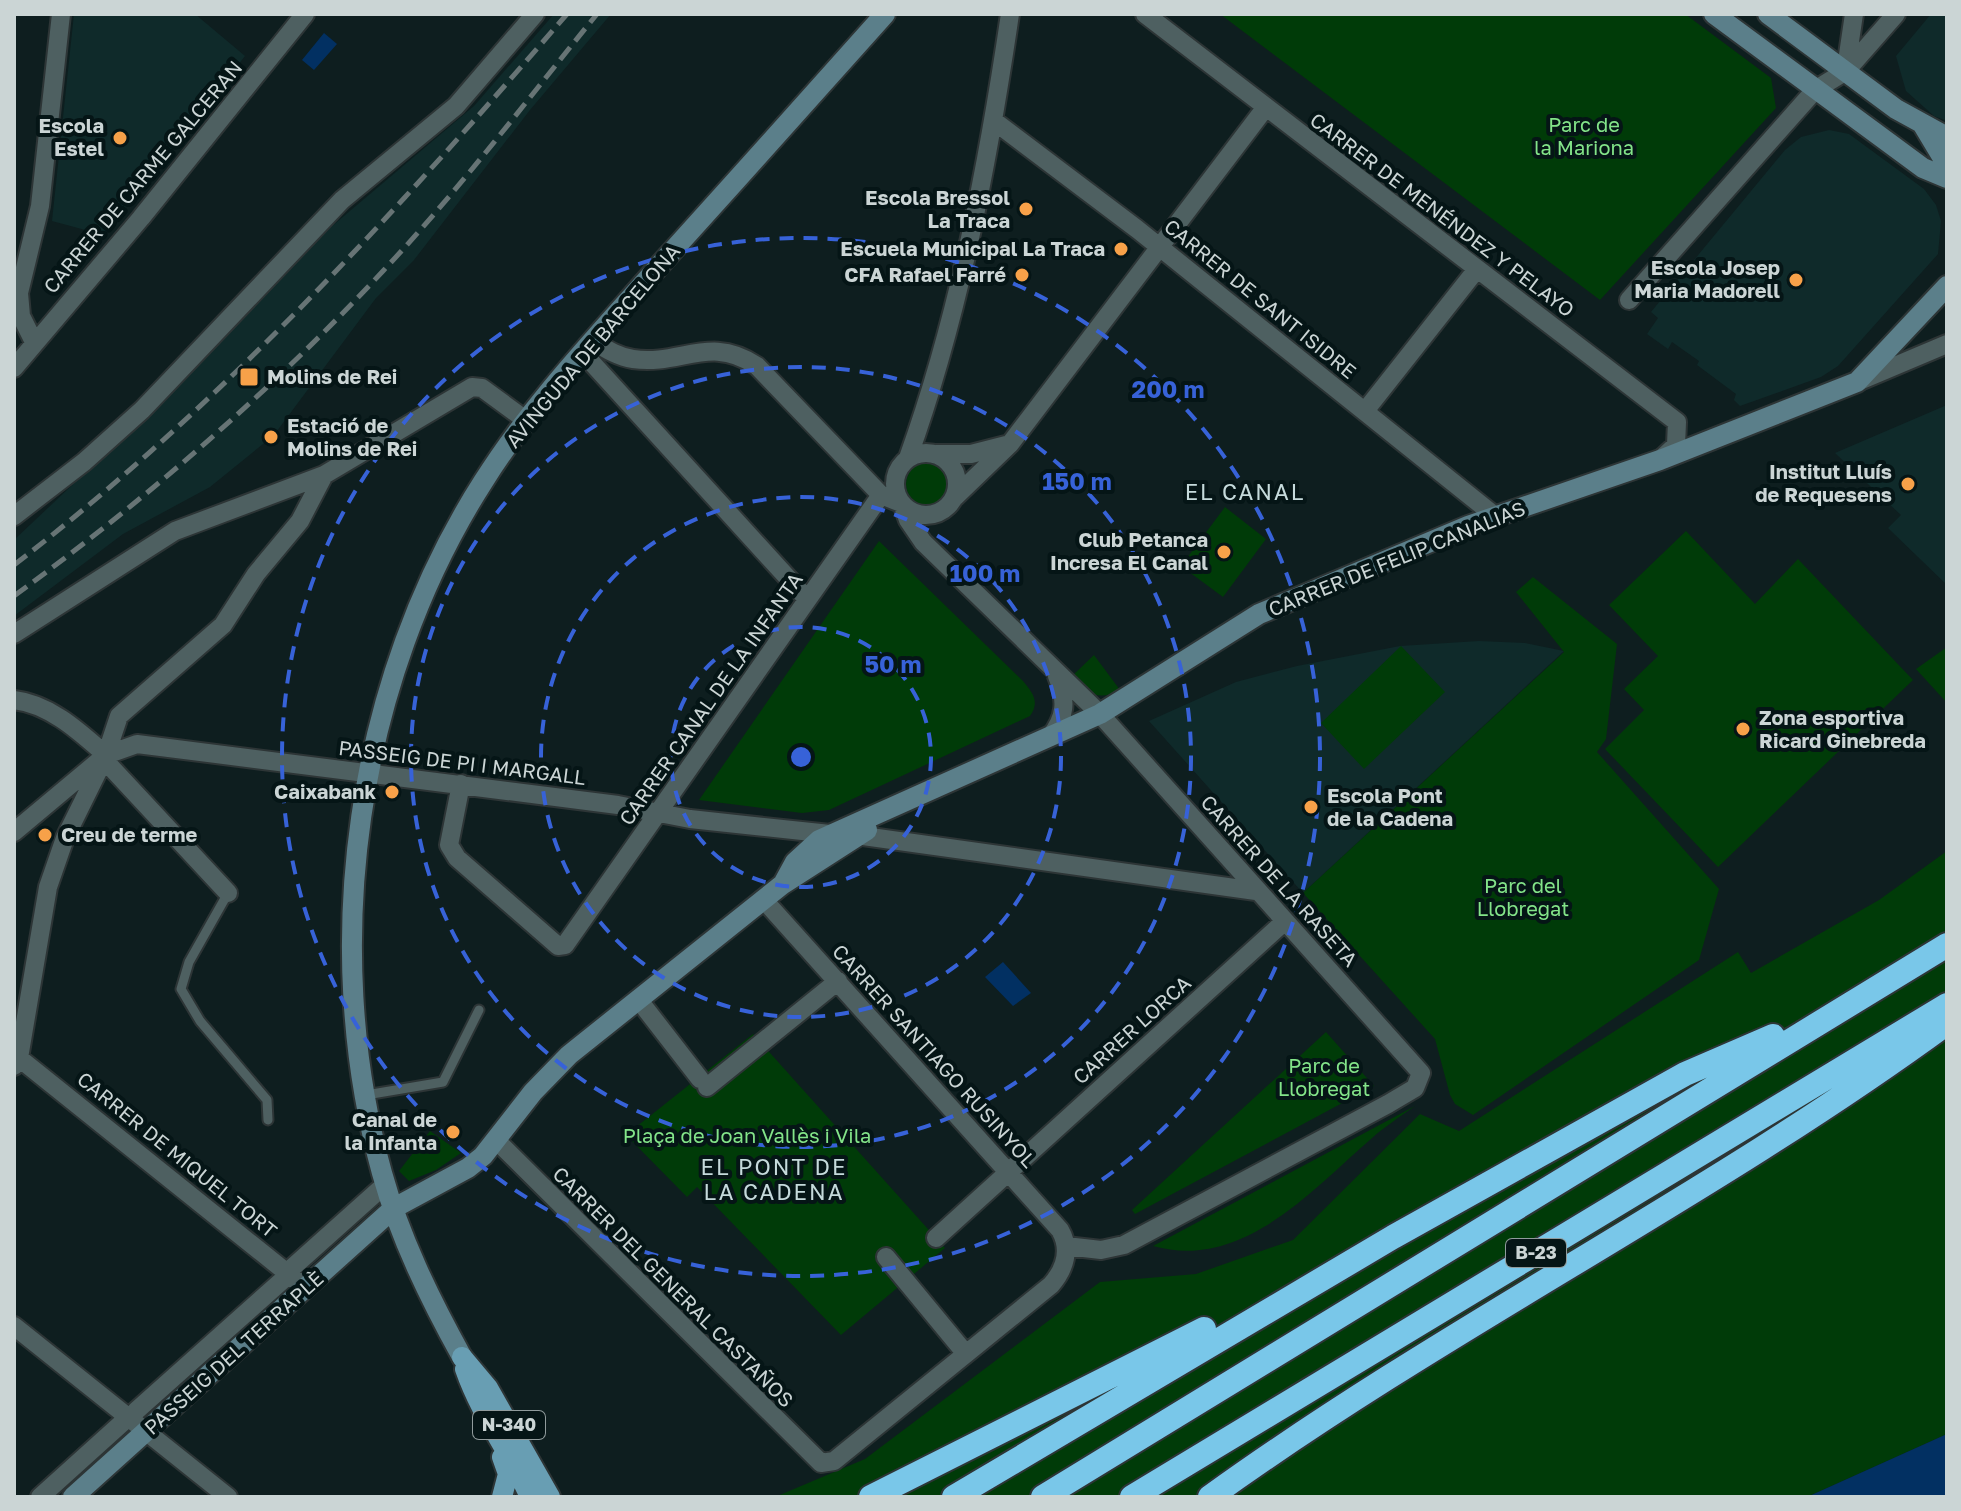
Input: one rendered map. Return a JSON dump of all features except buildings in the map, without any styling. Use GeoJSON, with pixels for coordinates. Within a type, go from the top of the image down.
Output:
{"type":"FeatureCollection","features":[{"type":"Feature","properties":{"kind":"highway","name":"B-23"},"geometry":{"type":"LineString","coordinates":[[1043,1497],[1947,945]]}},
{"type":"Feature","properties":{"kind":"highway","name":"B-23"},"geometry":{"type":"LineString","coordinates":[[1139,1494],[1947,1005]]}},
{"type":"Feature","properties":{"kind":"highway"},"geometry":{"type":"LineString","coordinates":[[954,1497],[1393,1237],[1685,1074],[1839,1010]]}},
{"type":"Feature","properties":{"kind":"highway"},"geometry":{"type":"LineString","coordinates":[[1210,1497],[1293,1437],[1752,1155],[1947,1023]]}},
{"type":"Feature","properties":{"kind":"highway"},"geometry":{"type":"LineString","coordinates":[[871,1497],[1057,1406],[1285,1285],[1393,1237]]}},
{"type":"Feature","properties":{"kind":"main road","name":"N-340"},"geometry":{"type":"LineString","coordinates":[[462,1357],[476,1399],[512,1457],[530,1497]]}},
{"type":"Feature","properties":{"kind":"main road","name":"N-340"},"geometry":{"type":"LineString","coordinates":[[462,1357],[488,1388],[550,1497]]}},
{"type":"Feature","properties":{"kind":"main road"},"geometry":{"type":"LineString","coordinates":[[489,1423],[508,1474],[502,1497]]}},
{"type":"Feature","properties":{"kind":"street"},"geometry":{"type":"LineString","coordinates":[[34,342],[21,316],[19,293],[40,206],[61,14]]}},
{"type":"Feature","properties":{"kind":"street","name":"CARRER DE CARME GALCERAN"},"geometry":{"type":"LineString","coordinates":[[14,368],[141,218],[305,14]]}},
{"type":"Feature","properties":{"kind":"street"},"geometry":{"type":"LineString","coordinates":[[14,516],[84,462],[142,410],[342,200],[456,106],[535,14]]}},
{"type":"Feature","properties":{"kind":"street","name":"AVINGUDA DE BARCELONA"},"geometry":{"type":"LineString","coordinates":[[368,773],[390,685],[426,588],[468,506],[527,421],[588,347],[885,14]]}},
{"type":"Feature","properties":{"kind":"street"},"geometry":{"type":"LineString","coordinates":[[902,505],[895,482],[901,465],[908,458],[933,388],[994,121],[1010,14]]}},
{"type":"Feature","properties":{"kind":"street","name":"CARRER DE MENÉNDEZ Y PELAYO"},"geometry":{"type":"LineString","coordinates":[[1145,14],[1677,422],[1676,445],[1660,460]]}},
{"type":"Feature","properties":{"kind":"street"},"geometry":{"type":"LineString","coordinates":[[1714,14],[1923,168],[1947,178]]}},
{"type":"Feature","properties":{"kind":"street"},"geometry":{"type":"LineString","coordinates":[[1768,14],[1923,125],[1947,137]]}},
{"type":"Feature","properties":{"kind":"street"},"geometry":{"type":"LineString","coordinates":[[1846,71],[1854,14]]}},
{"type":"Feature","properties":{"kind":"street"},"geometry":{"type":"LineString","coordinates":[[1629,300],[1815,90],[1846,71],[1896,14]]}},
{"type":"Feature","properties":{"kind":"street"},"geometry":{"type":"LineString","coordinates":[[937,551],[934,525],[952,501],[1010,444],[1266,107]]}},
{"type":"Feature","properties":{"kind":"street","name":"CARRER DE SANT ISIDRE"},"geometry":{"type":"LineString","coordinates":[[994,121],[1161,248],[1495,516]]}},
{"type":"Feature","properties":{"kind":"street"},"geometry":{"type":"LineString","coordinates":[[1923,125],[1947,165]]}},
{"type":"Feature","properties":{"kind":"street"},"geometry":{"type":"LineString","coordinates":[[1365,411],[1477,269]]}},
{"type":"Feature","properties":{"kind":"street"},"geometry":{"type":"LineString","coordinates":[[1857,382],[1947,286]]}},
{"type":"Feature","properties":{"kind":"street","name":"CARRER DE FELIP CANALIAS"},"geometry":{"type":"LineString","coordinates":[[820,836],[914,799],[1100,714],[1259,614],[1495,516],[1660,460],[1947,344]]}},
{"type":"Feature","properties":{"kind":"street"},"geometry":{"type":"LineString","coordinates":[[588,347],[635,360],[709,350],[742,356],[757,366],[881,495],[924,515],[952,501]]}},
{"type":"Feature","properties":{"kind":"street"},"geometry":{"type":"LineString","coordinates":[[588,347],[807,599]]}},
{"type":"Feature","properties":{"kind":"street"},"geometry":{"type":"LineString","coordinates":[[14,634],[165,537],[324,475],[472,387],[482,388],[527,421]]}},
{"type":"Feature","properties":{"kind":"street"},"geometry":{"type":"LineString","coordinates":[[908,458],[926,453],[971,454],[1010,444]]}},
{"type":"Feature","properties":{"kind":"street"},"geometry":{"type":"LineString","coordinates":[[936,454],[952,467],[956,476],[952,501]]}},
{"type":"Feature","properties":{"kind":"street"},"geometry":{"type":"LineString","coordinates":[[17,1062],[48,887],[65,838],[106,755],[119,716],[223,625],[256,574],[300,521],[324,475]]}},
{"type":"Feature","properties":{"kind":"street","name":"CARRER CANAL DE LA INFANTA"},"geometry":{"type":"LineString","coordinates":[[461,784],[449,845],[457,858],[558,946],[565,945],[881,495]]}},
{"type":"Feature","properties":{"kind":"street","name":"CARRER DE LA RASETA"},"geometry":{"type":"LineString","coordinates":[[902,505],[917,535],[937,551],[1056,674],[1080,710],[1100,714],[1256,891],[1414,1061],[1422,1079],[1415,1088],[1388,1104],[1124,1245],[1101,1250],[1066,1246]]}},
{"type":"Feature","properties":{"kind":"street"},"geometry":{"type":"LineString","coordinates":[[1050,737],[1062,721],[1064,711],[1062,689],[1056,674]]}},
{"type":"Feature","properties":{"kind":"street"},"geometry":{"type":"LineString","coordinates":[[14,700],[26,702],[56,716],[106,755],[109,765],[228,893]]}},
{"type":"Feature","properties":{"kind":"street","name":"PASSEIG DE PI I MARGALL"},"geometry":{"type":"LineString","coordinates":[[106,755],[137,744],[461,784],[820,836]]}},
{"type":"Feature","properties":{"kind":"street"},"geometry":{"type":"LineString","coordinates":[[14,832],[106,755]]}},
{"type":"Feature","properties":{"kind":"street","name":"N-340"},"geometry":{"type":"LineString","coordinates":[[368,773],[358,842],[353,939],[356,1016],[366,1095],[383,1175],[394,1208],[420,1274],[462,1357]]}},
{"type":"Feature","properties":{"kind":"street","name":"CARRER DE FELIP CANALIAS"},"geometry":{"type":"LineString","coordinates":[[783,884],[856,835],[891,817],[914,799]]}},
{"type":"Feature","properties":{"kind":"street"},"geometry":{"type":"LineString","coordinates":[[856,835],[1256,891]]}},
{"type":"Feature","properties":{"kind":"street"},"geometry":{"type":"LineString","coordinates":[[803,873],[809,858],[820,850],[820,836]]}},
{"type":"Feature","properties":{"kind":"street"},"geometry":{"type":"LineString","coordinates":[[783,884],[795,862],[820,836]]}},
{"type":"Feature","properties":{"kind":"street","name":"PASSEIG DEL TERRAPLÈ"},"geometry":{"type":"LineString","coordinates":[[73,1497],[394,1208],[468,1168],[496,1140],[548,1075],[783,884]]}},
{"type":"Feature","properties":{"kind":"street","name":"CARRER SANTIAGO RUSINYOL"},"geometry":{"type":"LineString","coordinates":[[763,899],[1060,1230],[1066,1246]]}},
{"type":"Feature","properties":{"kind":"street","name":"CARRER LORCA"},"geometry":{"type":"LineString","coordinates":[[936,1238],[1285,921]]}},
{"type":"Feature","properties":{"kind":"street"},"geometry":{"type":"LineString","coordinates":[[638,999],[703,1083],[838,981]]}},
{"type":"Feature","properties":{"kind":"street","name":"CARRER DE MIQUEL TORT"},"geometry":{"type":"LineString","coordinates":[[17,1062],[306,1288]]}},
{"type":"Feature","properties":{"kind":"street","name":"CARRER DEL GENERAL CASTAÑOS"},"geometry":{"type":"LineString","coordinates":[[496,1140],[811,1457],[821,1463],[834,1461],[966,1354]]}},
{"type":"Feature","properties":{"kind":"street","name":"PASSEIG DEL TERRAPLÈ"},"geometry":{"type":"LineString","coordinates":[[40,1497],[379,1190]]}},
{"type":"Feature","properties":{"kind":"street"},"geometry":{"type":"LineString","coordinates":[[886,1257],[966,1354],[1051,1285],[1062,1268],[1066,1246]]}},
{"type":"Feature","properties":{"kind":"street"},"geometry":{"type":"LineString","coordinates":[[14,1326],[228,1497]]}},
{"type":"Feature","properties":{"kind":"lane"},"geometry":{"type":"LineString","coordinates":[[228,893],[189,962],[181,989],[200,1021],[267,1100],[268,1120]]}},
{"type":"Feature","properties":{"kind":"lane"},"geometry":{"type":"LineString","coordinates":[[366,1095],[443,1082],[449,1076],[479,1010]]}},
{"type":"Feature","properties":{"kind":"shaded area","name":"Escola Estel"},"geometry":{"type":"Polygon","coordinates":[[[74,14],[195,14],[245,56],[104,235],[52,221],[74,14]]]}},
{"type":"Feature","properties":{"kind":"shaded area"},"geometry":{"type":"Polygon","coordinates":[[[554,14],[611,14],[530,110],[414,260],[376,298],[274,435],[210,487],[123,534],[14,616],[14,540],[192,372],[331,227],[474,106],[554,14]]]}},
{"type":"Feature","properties":{"kind":"shaded area"},"geometry":{"type":"Polygon","coordinates":[[[1931,14],[1947,14],[1947,121],[1934,116],[1906,91],[1896,56],[1931,14]]]}},
{"type":"Feature","properties":{"kind":"shaded area","name":"Escola Josep Maria Madorell"},"geometry":{"type":"Polygon","coordinates":[[[1829,130],[1849,134],[1924,189],[1936,205],[1941,221],[1938,254],[1838,366],[1821,377],[1740,406],[1734,400],[1736,394],[1697,365],[1699,361],[1672,342],[1668,349],[1647,334],[1658,318],[1651,312],[1785,150],[1801,137],[1829,130]]]}},
{"type":"Feature","properties":{"kind":"shaded area","name":"Institut Lluís de Requesens"},"geometry":{"type":"Polygon","coordinates":[[[1947,405],[1947,585],[1888,528],[1901,515],[1835,453],[1947,405]]]}},
{"type":"Feature","properties":{"kind":"shaded area","name":"Escola Pont de la Cadena"},"geometry":{"type":"Polygon","coordinates":[[[1479,641],[1525,643],[1564,651],[1303,893],[1149,721],[1236,682],[1297,666],[1400,646],[1479,641]]]}},
{"type":"Feature","properties":{"kind":"green space","name":"Parc de la Mariona"},"geometry":{"type":"Polygon","coordinates":[[[1220,14],[1685,14],[1771,78],[1776,108],[1600,300],[1220,14]]]}},
{"type":"Feature","properties":{"kind":"green space"},"geometry":{"type":"Polygon","coordinates":[[[927,463],[942,469],[948,484],[942,499],[927,505],[912,499],[906,484],[912,469],[927,463]]]}},
{"type":"Feature","properties":{"kind":"green space","name":"Club Petanca Incresa El Canal"},"geometry":{"type":"Polygon","coordinates":[[[1225,507],[1266,539],[1223,597],[1181,566],[1225,507]]]}},
{"type":"Feature","properties":{"kind":"green space","name":"Zona esportiva Ricard Ginebreda"},"geometry":{"type":"Polygon","coordinates":[[[1686,531],[1755,604],[1798,559],[1913,680],[1718,867],[1605,749],[1644,710],[1624,689],[1658,656],[1609,605],[1686,531]]]}},
{"type":"Feature","properties":{"kind":"green space"},"geometry":{"type":"Polygon","coordinates":[[[879,541],[1023,681],[1034,698],[1035,706],[1030,716],[829,810],[802,813],[699,800],[879,541]]]}},
{"type":"Feature","properties":{"kind":"green space","name":"Parc del Llobregat"},"geometry":{"type":"Polygon","coordinates":[[[1533,577],[1617,644],[1606,739],[1597,752],[1719,889],[1699,960],[1473,1115],[1455,1104],[1450,1095],[1435,1039],[1303,893],[1564,652],[1516,592],[1533,577]]]}},
{"type":"Feature","properties":{"kind":"green space"},"geometry":{"type":"Polygon","coordinates":[[[1401,646],[1445,692],[1364,769],[1321,723],[1401,646]]]}},
{"type":"Feature","properties":{"kind":"green space"},"geometry":{"type":"Polygon","coordinates":[[[1947,647],[1947,703],[1916,669],[1947,647]]]}},
{"type":"Feature","properties":{"kind":"green space"},"geometry":{"type":"Polygon","coordinates":[[[1094,655],[1120,690],[1112,694],[1093,694],[1070,678],[1094,655]]]}},
{"type":"Feature","properties":{"kind":"green space"},"geometry":{"type":"Polygon","coordinates":[[[1947,851],[1947,1434],[1807,1497],[775,1497],[865,1459],[1100,1282],[1196,1274],[1293,1240],[1420,1114],[1459,1131],[1738,952],[1751,973],[1879,900],[1947,851]]]}},
{"type":"Feature","properties":{"kind":"green space","name":"Parc de Llobregat"},"geometry":{"type":"Polygon","coordinates":[[[1326,1032],[1374,1086],[1135,1214],[1132,1210],[1326,1032]]]}},
{"type":"Feature","properties":{"kind":"green space","name":"Plaça de Joan Vallès i Vila"},"geometry":{"type":"Polygon","coordinates":[[[753,1034],[945,1248],[841,1335],[697,1187],[687,1197],[626,1135],[753,1034]]]}},
{"type":"Feature","properties":{"kind":"green space"},"geometry":{"type":"Polygon","coordinates":[[[1415,1106],[1376,1135],[1299,1202],[1245,1237],[1216,1247],[1185,1251],[1153,1246],[1415,1106]]]}},
{"type":"Feature","properties":{"kind":"green space"},"geometry":{"type":"Polygon","coordinates":[[[430,1131],[461,1153],[436,1170],[409,1181],[399,1171],[430,1131]]]}},
{"type":"Feature","properties":{"kind":"water"},"geometry":{"type":"Polygon","coordinates":[[[324,33],[337,44],[314,70],[302,60],[324,33]]]}},
{"type":"Feature","properties":{"kind":"water"},"geometry":{"type":"Polygon","coordinates":[[[1003,962],[1031,993],[1013,1006],[985,977],[1003,962]]]}},
{"type":"Feature","properties":{"kind":"water"},"geometry":{"type":"Polygon","coordinates":[[[1947,1434],[1947,1497],[1807,1497],[1947,1434]]]}},
{"type":"Feature","properties":{"kind":"railway"},"geometry":{"type":"LineString","coordinates":[[14,565],[164,440],[235,373],[372,233],[567,14]]}},
{"type":"Feature","properties":{"kind":"railway"},"geometry":{"type":"LineString","coordinates":[[14,596],[160,482],[297,359],[439,209],[597,14]]}},
{"type":"Feature","properties":{"kind":"place","name":"Escola Estel"},"geometry":{"type":"Point","coordinates":[120,138]}},
{"type":"Feature","properties":{"kind":"place","name":"Escola Bressol La Traca"},"geometry":{"type":"Point","coordinates":[1026,209]}},
{"type":"Feature","properties":{"kind":"place","name":"Escuela Municipal La Traca"},"geometry":{"type":"Point","coordinates":[1121,249]}},
{"type":"Feature","properties":{"kind":"place","name":"CFA Rafael Farré"},"geometry":{"type":"Point","coordinates":[1022,275]}},
{"type":"Feature","properties":{"kind":"place","name":"Escola Josep Maria Madorell"},"geometry":{"type":"Point","coordinates":[1796,280]}},
{"type":"Feature","properties":{"kind":"place","name":"Molins de Rei"},"geometry":{"type":"Point","coordinates":[249,377]}},
{"type":"Feature","properties":{"kind":"place","name":"Estació de Molins de Rei"},"geometry":{"type":"Point","coordinates":[271,437]}},
{"type":"Feature","properties":{"kind":"place","name":"Institut Lluís de Requesens"},"geometry":{"type":"Point","coordinates":[1908,484]}},
{"type":"Feature","properties":{"kind":"place","name":"Club Petanca Incresa El Canal"},"geometry":{"type":"Point","coordinates":[1224,552]}},
{"type":"Feature","properties":{"kind":"place","name":"Zona esportiva Ricard Ginebreda"},"geometry":{"type":"Point","coordinates":[1743,729]}},
{"type":"Feature","properties":{"kind":"place","name":"Caixabank"},"geometry":{"type":"Point","coordinates":[392,792]}},
{"type":"Feature","properties":{"kind":"place","name":"Escola Pont de la Cadena"},"geometry":{"type":"Point","coordinates":[1311,807]}},
{"type":"Feature","properties":{"kind":"place","name":"Creu de terme"},"geometry":{"type":"Point","coordinates":[45,835]}},
{"type":"Feature","properties":{"kind":"place","name":"Canal de la Infanta"},"geometry":{"type":"Point","coordinates":[453,1132]}},
{"type":"Feature","properties":{"kind":"district","name":"EL CANAL"},"geometry":{"type":"Point","coordinates":[1245,492]}},
{"type":"Feature","properties":{"kind":"district","name":"EL PONT DE LA CADENA"},"geometry":{"type":"Point","coordinates":[774,1180]}}]}
